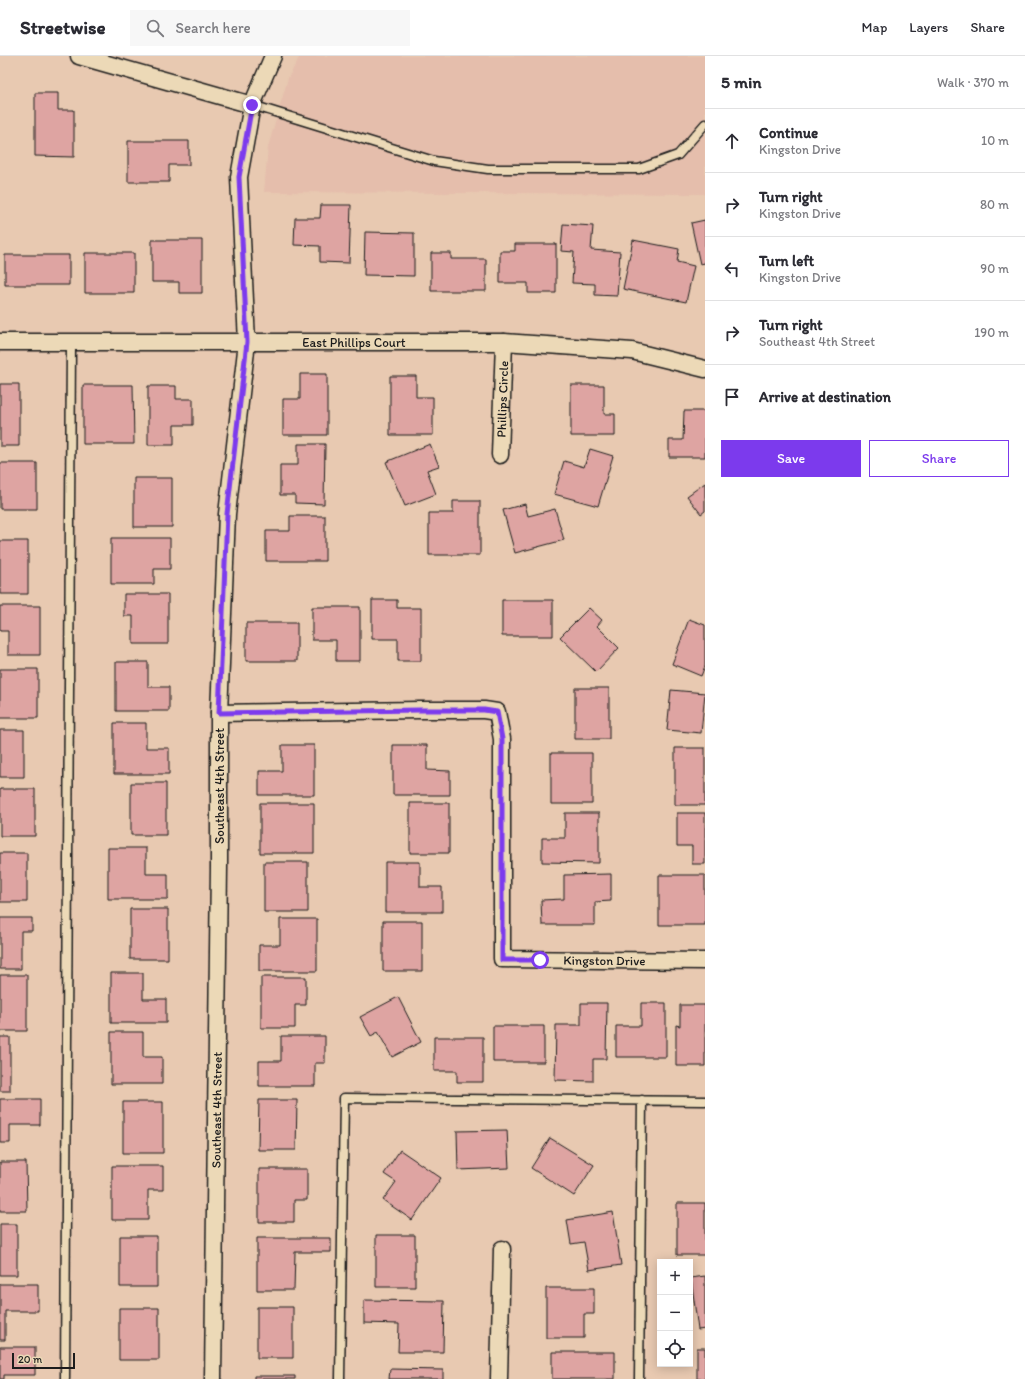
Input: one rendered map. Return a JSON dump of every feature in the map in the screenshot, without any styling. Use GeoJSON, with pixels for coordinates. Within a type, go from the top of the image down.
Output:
{"type":"FeatureCollection","features":[{"type":"Feature","properties":{"kind":"street"},"geometry":{"type":"LineString","coordinates":[[79,56],[252,105]]}},
{"type":"Feature","properties":{"kind":"street","name":"Southeast 4th Street"},"geometry":{"type":"LineString","coordinates":[[213,1379],[219,866],[219,713],[227,514],[247,342],[239,177],[252,105],[274,56]]}},
{"type":"Feature","properties":{"kind":"street","name":"East Phillips Court"},"geometry":{"type":"LineString","coordinates":[[0,342],[504,342],[632,351],[705,369]]}},
{"type":"Feature","properties":{"kind":"street","name":"Phillips Circle"},"geometry":{"type":"LineString","coordinates":[[500,456],[504,342]]}},
{"type":"Feature","properties":{"kind":"street","name":"Kingston Drive"},"geometry":{"type":"LineString","coordinates":[[219,713],[420,710],[484,710],[497,712],[502,739],[502,960],[705,961]]}},
{"type":"Feature","properties":{"kind":"street"},"geometry":{"type":"LineString","coordinates":[[499,1379],[502,1249]]}},
{"type":"Feature","properties":{"kind":"lane"},"geometry":{"type":"LineString","coordinates":[[252,105],[434,162],[488,169],[639,169],[678,155],[705,124]]}},
{"type":"Feature","properties":{"kind":"lane"},"geometry":{"type":"LineString","coordinates":[[65,1379],[71,342]]}},
{"type":"Feature","properties":{"kind":"lane"},"geometry":{"type":"LineString","coordinates":[[340,1379],[344,1098],[705,1101]]}},
{"type":"Feature","properties":{"kind":"lane"},"geometry":{"type":"LineString","coordinates":[[639,1379],[642,1100]]}},
{"type":"Feature","properties":{"kind":"shaded area"},"geometry":{"type":"Polygon","coordinates":[[[300,56],[705,56],[705,194],[264,192],[268,147],[288,78],[300,56]]]}},
{"type":"Feature","properties":{"kind":"building"},"geometry":{"type":"Polygon","coordinates":[[[35,93],[58,93],[58,110],[74,110],[74,157],[35,156],[35,93]]]}},
{"type":"Feature","properties":{"kind":"building"},"geometry":{"type":"Polygon","coordinates":[[[128,141],[189,141],[189,165],[169,165],[169,182],[128,182],[128,141]]]}},
{"type":"Feature","properties":{"kind":"building"},"geometry":{"type":"Polygon","coordinates":[[[321,205],[351,205],[349,263],[320,262],[320,246],[294,245],[295,218],[320,218],[321,205]]]}},
{"type":"Feature","properties":{"kind":"building"},"geometry":{"type":"Polygon","coordinates":[[[705,220],[705,263],[700,264],[691,223],[705,220]]]}},
{"type":"Feature","properties":{"kind":"building"},"geometry":{"type":"Polygon","coordinates":[[[563,224],[593,226],[591,250],[620,252],[617,296],[595,295],[595,284],[572,283],[574,252],[561,251],[563,224]]]}},
{"type":"Feature","properties":{"kind":"building"},"geometry":{"type":"Polygon","coordinates":[[[365,232],[414,233],[414,276],[364,275],[365,232]]]}},
{"type":"Feature","properties":{"kind":"building"},"geometry":{"type":"Polygon","coordinates":[[[152,240],[202,240],[202,293],[179,293],[179,282],[152,282],[152,240]]]}},
{"type":"Feature","properties":{"kind":"building"},"geometry":{"type":"Polygon","coordinates":[[[633,240],[679,249],[677,262],[694,266],[686,302],[623,289],[633,240]]]}},
{"type":"Feature","properties":{"kind":"building"},"geometry":{"type":"Polygon","coordinates":[[[515,244],[556,244],[556,293],[528,293],[528,283],[500,283],[500,251],[515,251],[515,244]]]}},
{"type":"Feature","properties":{"kind":"building"},"geometry":{"type":"Polygon","coordinates":[[[85,253],[134,253],[134,293],[85,293],[85,253]]]}},
{"type":"Feature","properties":{"kind":"building"},"geometry":{"type":"Polygon","coordinates":[[[431,253],[451,253],[451,259],[486,259],[486,291],[431,291],[431,253]]]}},
{"type":"Feature","properties":{"kind":"building"},"geometry":{"type":"Polygon","coordinates":[[[5,255],[69,255],[69,285],[5,285],[5,255]]]}},
{"type":"Feature","properties":{"kind":"building"},"geometry":{"type":"Polygon","coordinates":[[[300,374],[327,374],[327,435],[283,435],[283,399],[300,399],[300,374]]]}},
{"type":"Feature","properties":{"kind":"building"},"geometry":{"type":"Polygon","coordinates":[[[390,376],[416,376],[416,397],[433,397],[433,435],[390,435],[390,376]]]}},
{"type":"Feature","properties":{"kind":"building"},"geometry":{"type":"Polygon","coordinates":[[[0,384],[19,384],[19,446],[0,446],[0,384]]]}},
{"type":"Feature","properties":{"kind":"building"},"geometry":{"type":"Polygon","coordinates":[[[83,385],[133,385],[134,444],[83,444],[83,385]]]}},
{"type":"Feature","properties":{"kind":"building"},"geometry":{"type":"Polygon","coordinates":[[[571,385],[604,385],[604,414],[615,414],[615,436],[571,436],[571,385]]]}},
{"type":"Feature","properties":{"kind":"building"},"geometry":{"type":"Polygon","coordinates":[[[148,386],[176,386],[176,399],[193,399],[193,425],[174,425],[174,445],[148,445],[148,386]]]}},
{"type":"Feature","properties":{"kind":"building"},"geometry":{"type":"Polygon","coordinates":[[[684,411],[705,411],[705,457],[669,457],[669,440],[683,440],[684,411]]]}},
{"type":"Feature","properties":{"kind":"building"},"geometry":{"type":"Polygon","coordinates":[[[298,444],[325,444],[324,504],[295,503],[295,495],[280,495],[280,465],[298,465],[298,444]]]}},
{"type":"Feature","properties":{"kind":"building"},"geometry":{"type":"Polygon","coordinates":[[[430,444],[439,466],[427,470],[436,494],[405,506],[386,462],[430,444]]]}},
{"type":"Feature","properties":{"kind":"building"},"geometry":{"type":"Polygon","coordinates":[[[590,449],[613,456],[598,506],[554,494],[564,461],[584,467],[590,449]]]}},
{"type":"Feature","properties":{"kind":"building"},"geometry":{"type":"Polygon","coordinates":[[[0,463],[37,463],[37,509],[0,509],[0,463]]]}},
{"type":"Feature","properties":{"kind":"building"},"geometry":{"type":"Polygon","coordinates":[[[134,478],[172,478],[172,527],[134,527],[134,478]]]}},
{"type":"Feature","properties":{"kind":"building"},"geometry":{"type":"Polygon","coordinates":[[[705,483],[705,511],[701,514],[687,496],[705,483]]]}},
{"type":"Feature","properties":{"kind":"building"},"geometry":{"type":"Polygon","coordinates":[[[453,501],[480,501],[480,555],[429,555],[429,513],[453,513],[453,501]]]}},
{"type":"Feature","properties":{"kind":"building"},"geometry":{"type":"Polygon","coordinates":[[[525,504],[528,516],[555,509],[564,540],[515,553],[503,510],[525,504]]]}},
{"type":"Feature","properties":{"kind":"building"},"geometry":{"type":"Polygon","coordinates":[[[290,516],[325,516],[325,561],[266,561],[266,531],[290,531],[290,516]]]}},
{"type":"Feature","properties":{"kind":"building"},"geometry":{"type":"Polygon","coordinates":[[[111,538],[170,538],[170,569],[154,569],[154,584],[111,584],[111,538]]]}},
{"type":"Feature","properties":{"kind":"building"},"geometry":{"type":"Polygon","coordinates":[[[0,541],[28,541],[28,594],[0,594],[0,541]]]}},
{"type":"Feature","properties":{"kind":"building"},"geometry":{"type":"Polygon","coordinates":[[[124,594],[168,594],[168,644],[133,644],[133,616],[124,616],[124,594]]]}},
{"type":"Feature","properties":{"kind":"building"},"geometry":{"type":"Polygon","coordinates":[[[372,600],[397,600],[397,608],[421,608],[421,661],[398,661],[398,639],[372,639],[372,600]]]}},
{"type":"Feature","properties":{"kind":"building"},"geometry":{"type":"Polygon","coordinates":[[[502,600],[553,600],[553,636],[502,636],[502,600]]]}},
{"type":"Feature","properties":{"kind":"building"},"geometry":{"type":"Polygon","coordinates":[[[0,606],[40,606],[40,655],[8,655],[8,631],[0,631],[0,606]]]}},
{"type":"Feature","properties":{"kind":"building"},"geometry":{"type":"Polygon","coordinates":[[[312,607],[360,607],[360,661],[336,661],[336,640],[312,640],[312,607]]]}},
{"type":"Feature","properties":{"kind":"building"},"geometry":{"type":"Polygon","coordinates":[[[589,608],[602,620],[597,626],[619,648],[596,672],[560,637],[589,608]]]}},
{"type":"Feature","properties":{"kind":"building"},"geometry":{"type":"Polygon","coordinates":[[[689,619],[705,625],[705,666],[701,676],[672,664],[689,619]]]}},
{"type":"Feature","properties":{"kind":"building"},"geometry":{"type":"Polygon","coordinates":[[[246,623],[297,623],[297,661],[246,661],[246,623]]]}},
{"type":"Feature","properties":{"kind":"building"},"geometry":{"type":"Polygon","coordinates":[[[116,662],[148,662],[148,687],[169,687],[169,711],[116,711],[116,662]]]}},
{"type":"Feature","properties":{"kind":"building"},"geometry":{"type":"Polygon","coordinates":[[[0,669],[38,669],[38,718],[0,718],[0,669]]]}},
{"type":"Feature","properties":{"kind":"building"},"geometry":{"type":"Polygon","coordinates":[[[575,688],[609,688],[609,739],[575,739],[575,688]]]}},
{"type":"Feature","properties":{"kind":"building"},"geometry":{"type":"Polygon","coordinates":[[[671,690],[705,693],[701,733],[667,730],[671,690]]]}},
{"type":"Feature","properties":{"kind":"building"},"geometry":{"type":"Polygon","coordinates":[[[114,723],[146,723],[146,748],[169,748],[169,774],[114,774],[114,723]]]}},
{"type":"Feature","properties":{"kind":"building"},"geometry":{"type":"Polygon","coordinates":[[[0,730],[24,730],[24,777],[0,777],[0,730]]]}},
{"type":"Feature","properties":{"kind":"building"},"geometry":{"type":"Polygon","coordinates":[[[282,745],[314,745],[314,795],[259,795],[259,771],[282,771],[282,745]]]}},
{"type":"Feature","properties":{"kind":"building"},"geometry":{"type":"Polygon","coordinates":[[[393,745],[427,745],[427,770],[450,771],[450,795],[393,795],[393,745]]]}},
{"type":"Feature","properties":{"kind":"building"},"geometry":{"type":"Polygon","coordinates":[[[675,748],[705,748],[705,805],[675,805],[675,748]]]}},
{"type":"Feature","properties":{"kind":"building"},"geometry":{"type":"Polygon","coordinates":[[[551,753],[592,753],[592,804],[551,804],[551,753]]]}},
{"type":"Feature","properties":{"kind":"building"},"geometry":{"type":"Polygon","coordinates":[[[131,783],[166,783],[166,835],[131,835],[131,783]]]}},
{"type":"Feature","properties":{"kind":"building"},"geometry":{"type":"Polygon","coordinates":[[[0,789],[35,789],[35,836],[0,836],[0,789]]]}},
{"type":"Feature","properties":{"kind":"building"},"geometry":{"type":"Polygon","coordinates":[[[260,803],[314,803],[314,853],[260,853],[260,803]]]}},
{"type":"Feature","properties":{"kind":"building"},"geometry":{"type":"Polygon","coordinates":[[[410,803],[449,803],[449,853],[410,853],[410,803]]]}},
{"type":"Feature","properties":{"kind":"building"},"geometry":{"type":"Polygon","coordinates":[[[565,813],[599,813],[599,863],[542,862],[542,838],[565,838],[565,813]]]}},
{"type":"Feature","properties":{"kind":"building"},"geometry":{"type":"Polygon","coordinates":[[[677,813],[705,813],[705,864],[692,864],[692,846],[677,846],[677,813]]]}},
{"type":"Feature","properties":{"kind":"building"},"geometry":{"type":"Polygon","coordinates":[[[108,848],[146,848],[146,874],[168,874],[168,899],[108,899],[108,848]]]}},
{"type":"Feature","properties":{"kind":"building"},"geometry":{"type":"Polygon","coordinates":[[[0,853],[27,853],[27,902],[0,902],[0,853]]]}},
{"type":"Feature","properties":{"kind":"building"},"geometry":{"type":"Polygon","coordinates":[[[264,862],[308,862],[308,912],[264,912],[264,862]]]}},
{"type":"Feature","properties":{"kind":"building"},"geometry":{"type":"Polygon","coordinates":[[[385,862],[420,862],[420,887],[442,887],[442,912],[385,912],[385,862]]]}},
{"type":"Feature","properties":{"kind":"building"},"geometry":{"type":"Polygon","coordinates":[[[611,874],[611,901],[595,902],[595,925],[542,925],[541,900],[564,899],[564,875],[611,874]]]}},
{"type":"Feature","properties":{"kind":"building"},"geometry":{"type":"Polygon","coordinates":[[[659,875],[705,875],[705,925],[659,925],[659,875]]]}},
{"type":"Feature","properties":{"kind":"building"},"geometry":{"type":"Polygon","coordinates":[[[130,909],[168,909],[168,959],[130,959],[130,909]]]}},
{"type":"Feature","properties":{"kind":"building"},"geometry":{"type":"Polygon","coordinates":[[[0,918],[32,918],[32,931],[21,931],[21,969],[0,969],[0,918]]]}},
{"type":"Feature","properties":{"kind":"building"},"geometry":{"type":"Polygon","coordinates":[[[280,919],[317,919],[317,971],[259,971],[259,945],[280,945],[280,919]]]}},
{"type":"Feature","properties":{"kind":"building"},"geometry":{"type":"Polygon","coordinates":[[[383,921],[422,921],[422,971],[383,971],[383,921]]]}},
{"type":"Feature","properties":{"kind":"building"},"geometry":{"type":"Polygon","coordinates":[[[111,973],[143,973],[143,999],[166,999],[166,1023],[111,1023],[111,973]]]}},
{"type":"Feature","properties":{"kind":"building"},"geometry":{"type":"Polygon","coordinates":[[[0,975],[27,975],[27,1031],[0,1031],[0,975]]]}},
{"type":"Feature","properties":{"kind":"building"},"geometry":{"type":"Polygon","coordinates":[[[261,977],[306,977],[306,1005],[295,1005],[295,1028],[261,1028],[261,977]]]}},
{"type":"Feature","properties":{"kind":"building"},"geometry":{"type":"Polygon","coordinates":[[[398,997],[421,1042],[392,1057],[378,1032],[371,1036],[360,1017],[398,997]]]}},
{"type":"Feature","properties":{"kind":"building"},"geometry":{"type":"Polygon","coordinates":[[[581,1003],[607,1003],[606,1059],[593,1059],[593,1081],[555,1080],[556,1025],[581,1025],[581,1003]]]}},
{"type":"Feature","properties":{"kind":"building"},"geometry":{"type":"Polygon","coordinates":[[[641,1003],[666,1003],[666,1057],[616,1057],[616,1026],[641,1026],[641,1003]]]}},
{"type":"Feature","properties":{"kind":"building"},"geometry":{"type":"Polygon","coordinates":[[[680,1005],[705,1005],[705,1066],[676,1066],[676,1025],[680,1026],[680,1005]]]}},
{"type":"Feature","properties":{"kind":"building"},"geometry":{"type":"Polygon","coordinates":[[[493,1026],[544,1026],[544,1062],[493,1062],[493,1026]]]}},
{"type":"Feature","properties":{"kind":"building"},"geometry":{"type":"Polygon","coordinates":[[[111,1032],[143,1032],[143,1057],[162,1057],[162,1084],[111,1084],[111,1032]]]}},
{"type":"Feature","properties":{"kind":"building"},"geometry":{"type":"Polygon","coordinates":[[[281,1036],[325,1036],[325,1063],[315,1063],[315,1086],[259,1086],[259,1061],[281,1061],[281,1036]]]}},
{"type":"Feature","properties":{"kind":"building"},"geometry":{"type":"Polygon","coordinates":[[[0,1037],[10,1037],[10,1091],[0,1091],[0,1037]]]}},
{"type":"Feature","properties":{"kind":"building"},"geometry":{"type":"Polygon","coordinates":[[[434,1037],[483,1037],[483,1082],[457,1082],[457,1071],[434,1071],[434,1037]]]}},
{"type":"Feature","properties":{"kind":"building"},"geometry":{"type":"Polygon","coordinates":[[[0,1099],[40,1099],[40,1125],[10,1125],[10,1143],[0,1143],[0,1099]]]}},
{"type":"Feature","properties":{"kind":"building"},"geometry":{"type":"Polygon","coordinates":[[[259,1100],[297,1100],[296,1150],[258,1150],[259,1100]]]}},
{"type":"Feature","properties":{"kind":"building"},"geometry":{"type":"Polygon","coordinates":[[[123,1102],[163,1102],[163,1153],[123,1153],[123,1102]]]}},
{"type":"Feature","properties":{"kind":"building"},"geometry":{"type":"Polygon","coordinates":[[[507,1130],[509,1168],[458,1170],[457,1131],[507,1130]]]}},
{"type":"Feature","properties":{"kind":"building"},"geometry":{"type":"Polygon","coordinates":[[[550,1138],[594,1165],[574,1196],[531,1168],[550,1138]]]}},
{"type":"Feature","properties":{"kind":"building"},"geometry":{"type":"Polygon","coordinates":[[[400,1150],[441,1178],[412,1220],[383,1200],[396,1182],[384,1174],[400,1150]]]}},
{"type":"Feature","properties":{"kind":"building"},"geometry":{"type":"Polygon","coordinates":[[[0,1162],[26,1162],[27,1211],[0,1211],[0,1162]]]}},
{"type":"Feature","properties":{"kind":"building"},"geometry":{"type":"Polygon","coordinates":[[[112,1166],[163,1166],[163,1190],[148,1190],[148,1220],[112,1220],[112,1166]]]}},
{"type":"Feature","properties":{"kind":"building"},"geometry":{"type":"Polygon","coordinates":[[[259,1169],[307,1169],[307,1200],[294,1200],[294,1222],[259,1222],[259,1169]]]}},
{"type":"Feature","properties":{"kind":"building"},"geometry":{"type":"Polygon","coordinates":[[[677,1203],[705,1203],[705,1255],[677,1255],[677,1203]]]}},
{"type":"Feature","properties":{"kind":"building"},"geometry":{"type":"Polygon","coordinates":[[[613,1212],[621,1265],[589,1270],[584,1242],[571,1244],[567,1220],[613,1212]]]}},
{"type":"Feature","properties":{"kind":"building"},"geometry":{"type":"Polygon","coordinates":[[[0,1224],[17,1224],[17,1275],[0,1275],[0,1224]]]}},
{"type":"Feature","properties":{"kind":"building"},"geometry":{"type":"Polygon","coordinates":[[[376,1235],[415,1235],[415,1287],[376,1287],[376,1235]]]}},
{"type":"Feature","properties":{"kind":"building"},"geometry":{"type":"Polygon","coordinates":[[[120,1236],[157,1236],[157,1287],[120,1287],[120,1236]]]}},
{"type":"Feature","properties":{"kind":"building"},"geometry":{"type":"Polygon","coordinates":[[[257,1238],[331,1238],[331,1252],[295,1252],[294,1290],[257,1290],[257,1238]]]}},
{"type":"Feature","properties":{"kind":"building"},"geometry":{"type":"Polygon","coordinates":[[[705,1276],[705,1329],[698,1330],[693,1293],[693,1278],[705,1276]]]}},
{"type":"Feature","properties":{"kind":"building"},"geometry":{"type":"Polygon","coordinates":[[[0,1284],[38,1284],[38,1311],[5,1311],[5,1340],[0,1340],[0,1284]]]}},
{"type":"Feature","properties":{"kind":"building"},"geometry":{"type":"Polygon","coordinates":[[[546,1288],[594,1288],[594,1314],[584,1314],[584,1338],[546,1338],[546,1288]]]}},
{"type":"Feature","properties":{"kind":"building"},"geometry":{"type":"Polygon","coordinates":[[[364,1300],[444,1301],[443,1352],[398,1352],[399,1324],[364,1323],[364,1300]]]}},
{"type":"Feature","properties":{"kind":"building"},"geometry":{"type":"Polygon","coordinates":[[[257,1307],[293,1307],[293,1358],[257,1358],[257,1307]]]}},
{"type":"Feature","properties":{"kind":"building"},"geometry":{"type":"Polygon","coordinates":[[[119,1308],[159,1308],[159,1360],[119,1360],[119,1308]]]}},
{"type":"Feature","properties":{"kind":"building"},"geometry":{"type":"Polygon","coordinates":[[[0,1347],[35,1347],[35,1375],[4,1375],[4,1379],[0,1379],[0,1347]]]}},
{"type":"Feature","properties":{"kind":"building"},"geometry":{"type":"Polygon","coordinates":[[[697,1348],[705,1348],[705,1379],[697,1379],[697,1348]]]}},
{"type":"Feature","properties":{"kind":"building"},"geometry":{"type":"Polygon","coordinates":[[[552,1352],[615,1352],[615,1379],[552,1379],[552,1352]]]}},
{"type":"Feature","properties":{"kind":"building"},"geometry":{"type":"Polygon","coordinates":[[[390,1369],[443,1370],[443,1379],[389,1379],[390,1369]]]}},
{"type":"Feature","properties":{"kind":"building"},"geometry":{"type":"Polygon","coordinates":[[[254,1376],[295,1376],[295,1379],[254,1379],[254,1376]]]}},
{"type":"Feature","properties":{"kind":"route"},"geometry":{"type":"LineString","coordinates":[[252,105],[239,177],[247,342],[227,514],[219,713],[420,710],[484,710],[497,712],[502,739],[502,960],[540,960]]}}]}
